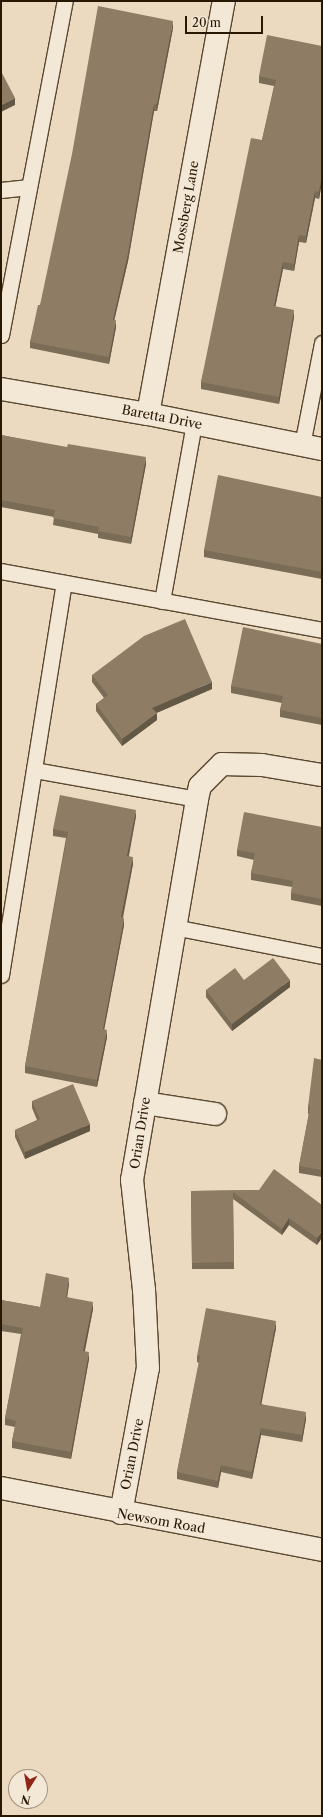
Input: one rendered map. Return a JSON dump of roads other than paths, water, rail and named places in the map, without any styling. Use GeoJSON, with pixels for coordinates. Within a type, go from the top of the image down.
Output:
{"type":"FeatureCollection","features":[{"type":"Feature","properties":{"kind":"street","name":"Mossberg Lane"},"geometry":{"type":"LineString","coordinates":[[148,414],[224,1]]}},
{"type":"Feature","properties":{"kind":"street","name":"Baretta Drive"},"geometry":{"type":"LineString","coordinates":[[1,389],[148,414],[312,447]]}},
{"type":"Feature","properties":{"kind":"street","name":"Orian Drive"},"geometry":{"type":"LineString","coordinates":[[121,1513],[148,1368],[144,1290],[132,1180],[174,926],[200,786],[222,764],[262,765],[322,775]]}},
{"type":"Feature","properties":{"kind":"street"},"geometry":{"type":"LineString","coordinates":[[145,1102],[215,1114]]}},
{"type":"Feature","properties":{"kind":"street","name":"Newsom Road"},"geometry":{"type":"LineString","coordinates":[[1,1488],[121,1513],[322,1550]]}},
{"type":"Feature","properties":{"kind":"lane"},"geometry":{"type":"LineString","coordinates":[[1,335],[64,1]]}},
{"type":"Feature","properties":{"kind":"lane"},"geometry":{"type":"LineString","coordinates":[[1,190],[29,187]]}},
{"type":"Feature","properties":{"kind":"lane"},"geometry":{"type":"LineString","coordinates":[[312,447],[322,343]]}},
{"type":"Feature","properties":{"kind":"lane"},"geometry":{"type":"LineString","coordinates":[[162,601],[194,423]]}},
{"type":"Feature","properties":{"kind":"lane"},"geometry":{"type":"LineString","coordinates":[[1,571],[322,630]]}},
{"type":"Feature","properties":{"kind":"lane"},"geometry":{"type":"LineString","coordinates":[[1,975],[64,583]]}},
{"type":"Feature","properties":{"kind":"lane"},"geometry":{"type":"LineString","coordinates":[[34,770],[197,799]]}},
{"type":"Feature","properties":{"kind":"lane"},"geometry":{"type":"LineString","coordinates":[[174,926],[322,956]]}}]}
